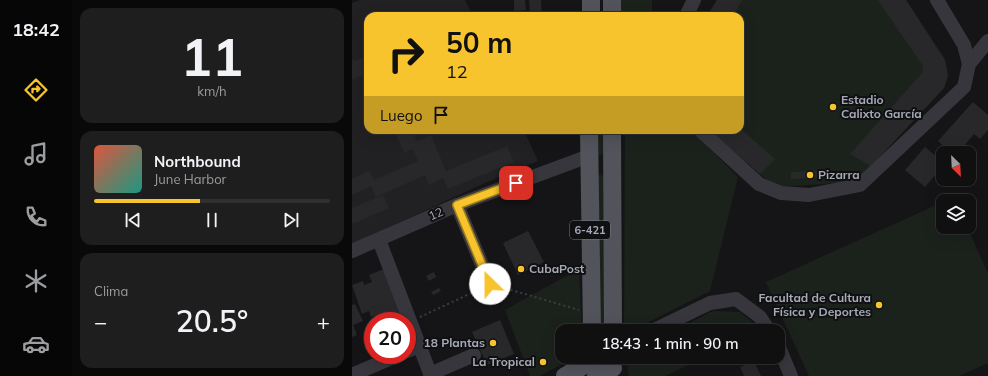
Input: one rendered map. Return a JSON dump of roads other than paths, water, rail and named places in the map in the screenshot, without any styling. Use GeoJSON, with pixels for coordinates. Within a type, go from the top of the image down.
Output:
{"type":"FeatureCollection","features":[{"type":"Feature","properties":{"kind":"main road"},"geometry":{"type":"LineString","coordinates":[[591,0],[591,12]]}},
{"type":"Feature","properties":{"kind":"main road"},"geometry":{"type":"LineString","coordinates":[[612,0],[612,12]]}},
{"type":"Feature","properties":{"kind":"main road","name":"6-421"},"geometry":{"type":"LineString","coordinates":[[589,134],[592,324]]}},
{"type":"Feature","properties":{"kind":"main road","name":"6-421"},"geometry":{"type":"LineString","coordinates":[[612,134],[612,324]]}},
{"type":"Feature","properties":{"kind":"main road"},"geometry":{"type":"LineString","coordinates":[[565,376],[602,366]]}},
{"type":"Feature","properties":{"kind":"street"},"geometry":{"type":"LineString","coordinates":[[688,12],[694,0]]}},
{"type":"Feature","properties":{"kind":"street"},"geometry":{"type":"LineString","coordinates":[[937,0],[964,45],[969,64]]}},
{"type":"Feature","properties":{"kind":"street"},"geometry":{"type":"LineString","coordinates":[[704,134],[759,184],[781,193],[809,195],[860,185],[964,86],[969,64],[988,41]]}},
{"type":"Feature","properties":{"kind":"street","name":"12"},"geometry":{"type":"LineString","coordinates":[[352,251],[457,205],[589,156]]}},
{"type":"Feature","properties":{"kind":"street"},"geometry":{"type":"LineString","coordinates":[[457,205],[490,284]]}},
{"type":"Feature","properties":{"kind":"street"},"geometry":{"type":"LineString","coordinates":[[379,240],[406,312]]}},
{"type":"Feature","properties":{"kind":"street"},"geometry":{"type":"LineString","coordinates":[[666,324],[710,303],[736,299],[760,317],[764,324]]}},
{"type":"Feature","properties":{"kind":"street"},"geometry":{"type":"LineString","coordinates":[[416,353],[430,375],[474,355]]}},
{"type":"Feature","properties":{"kind":"street"},"geometry":{"type":"LineString","coordinates":[[785,362],[791,376]]}},
{"type":"Feature","properties":{"kind":"street"},"geometry":{"type":"LineString","coordinates":[[352,375],[377,364]]}},
{"type":"Feature","properties":{"kind":"place","name":"Estadio Calixto García"},"geometry":{"type":"Point","coordinates":[833,107]}},
{"type":"Feature","properties":{"kind":"place","name":"Pizarra"},"geometry":{"type":"Point","coordinates":[810,175]}},
{"type":"Feature","properties":{"kind":"place","name":"CubaPost"},"geometry":{"type":"Point","coordinates":[521,269]}},
{"type":"Feature","properties":{"kind":"place","name":"Facultad de Cultura Física y Deportes"},"geometry":{"type":"Point","coordinates":[879,305]}},
{"type":"Feature","properties":{"kind":"place","name":"18 Plantas"},"geometry":{"type":"Point","coordinates":[493,343]}},
{"type":"Feature","properties":{"kind":"place","name":"La Tropical"},"geometry":{"type":"Point","coordinates":[543,362]}}]}
